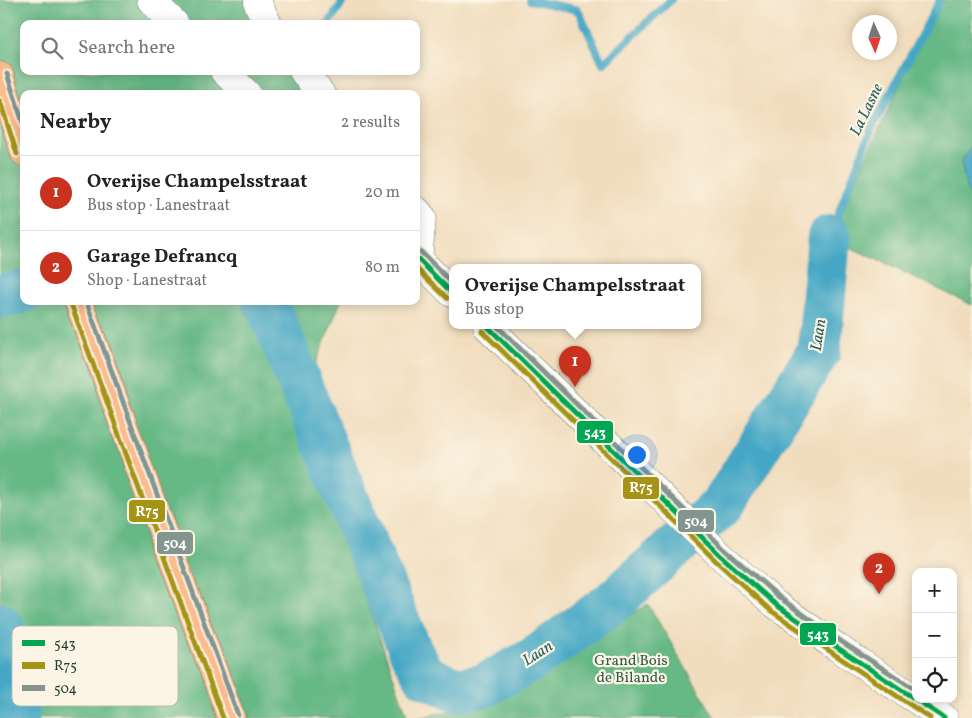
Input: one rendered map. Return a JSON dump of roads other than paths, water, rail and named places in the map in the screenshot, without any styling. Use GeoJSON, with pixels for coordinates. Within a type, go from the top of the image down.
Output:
{"type":"FeatureCollection","features":[{"type":"Feature","properties":{"kind":"main road"},"geometry":{"type":"LineString","coordinates":[[0,76],[20,139]]}},
{"type":"Feature","properties":{"kind":"main road"},"geometry":{"type":"LineString","coordinates":[[79,305],[231,718]]}},
{"type":"Feature","properties":{"kind":"street"},"geometry":{"type":"LineString","coordinates":[[151,0],[171,20]]}},
{"type":"Feature","properties":{"kind":"street"},"geometry":{"type":"LineString","coordinates":[[258,0],[266,20]]}},
{"type":"Feature","properties":{"kind":"street"},"geometry":{"type":"LineString","coordinates":[[228,75],[243,90]]}},
{"type":"Feature","properties":{"kind":"street"},"geometry":{"type":"LineString","coordinates":[[306,75],[319,90]]}},
{"type":"Feature","properties":{"kind":"street"},"geometry":{"type":"LineString","coordinates":[[420,215],[422,217],[420,233]]}},
{"type":"Feature","properties":{"kind":"street"},"geometry":{"type":"LineString","coordinates":[[420,261],[449,289]]}},
{"type":"Feature","properties":{"kind":"street"},"geometry":{"type":"LineString","coordinates":[[490,329],[720,555],[775,604],[944,718]]}},
{"type":"Feature","properties":{"kind":"water"},"geometry":{"type":"Polygon","coordinates":[[[972,145],[972,196],[967,191],[961,162],[972,145]]]}},
{"type":"Feature","properties":{"kind":"waterway"},"geometry":{"type":"LineString","coordinates":[[331,20],[344,0]]}},
{"type":"Feature","properties":{"kind":"waterway"},"geometry":{"type":"LineString","coordinates":[[530,0],[578,10],[603,64],[671,0]]}},
{"type":"Feature","properties":{"kind":"waterway","name":"La Lasne"},"geometry":{"type":"LineString","coordinates":[[829,237],[872,128],[940,0]]}},
{"type":"Feature","properties":{"kind":"waterway","name":"Laan"},"geometry":{"type":"LineString","coordinates":[[267,305],[412,654],[425,676],[457,690],[483,686],[532,660],[610,604],[723,504],[819,351],[829,237]]}},
{"type":"Feature","properties":{"kind":"waterway"},"geometry":{"type":"LineString","coordinates":[[0,296],[20,292]]}},
{"type":"Feature","properties":{"kind":"waterway"},"geometry":{"type":"LineString","coordinates":[[0,625],[3,630],[12,683]]}},
{"type":"Feature","properties":{"kind":"waterway"},"geometry":{"type":"LineString","coordinates":[[16,706],[18,718]]}},
{"type":"Feature","properties":{"kind":"place","name":"Overijse Champelsstraat"},"geometry":{"type":"Point","coordinates":[575,387]}},
{"type":"Feature","properties":{"kind":"place","name":"Garage Defrancq"},"geometry":{"type":"Point","coordinates":[879,594]}},
{"type":"Feature","properties":{"kind":"park label","name":"Grand Bois de Bilande"},"geometry":{"type":"Point","coordinates":[631,670]}}]}
